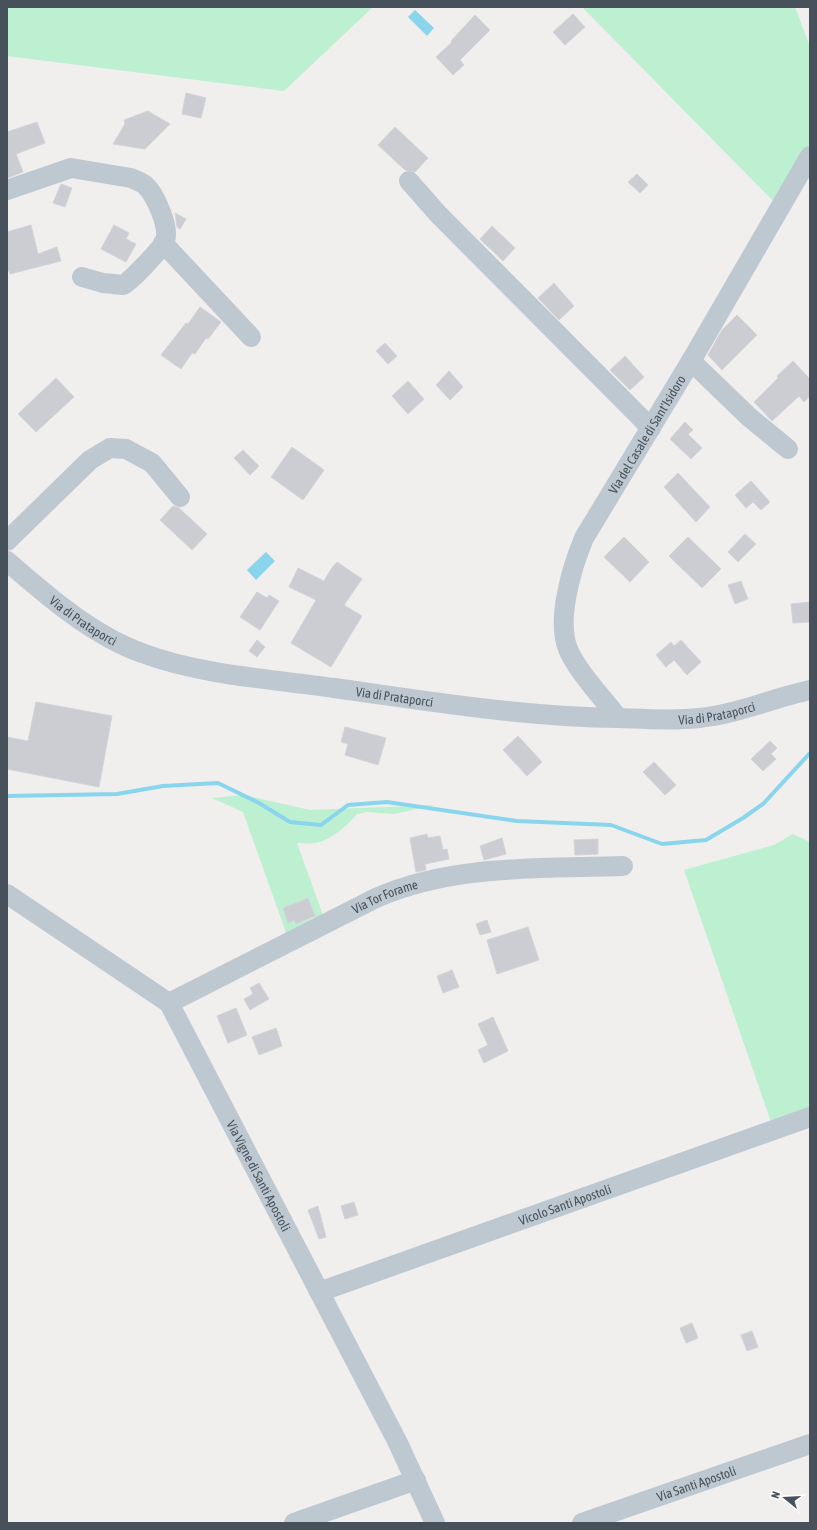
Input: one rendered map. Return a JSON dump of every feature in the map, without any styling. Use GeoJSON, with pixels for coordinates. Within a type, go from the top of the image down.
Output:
{"type":"FeatureCollection","features":[{"type":"Feature","properties":{"kind":"street","name":"Via del Casale di Sant'Isidoro"},"geometry":{"type":"LineString","coordinates":[[618,718],[572,657],[565,641],[564,615],[572,572],[584,538],[691,361],[810,156]]}},
{"type":"Feature","properties":{"kind":"street"},"geometry":{"type":"LineString","coordinates":[[7,190],[71,168],[136,180],[149,189],[156,201],[166,231],[163,243],[132,278],[123,285],[111,284],[82,277]]}},
{"type":"Feature","properties":{"kind":"street"},"geometry":{"type":"LineString","coordinates":[[409,181],[438,214],[651,428]]}},
{"type":"Feature","properties":{"kind":"street"},"geometry":{"type":"LineString","coordinates":[[163,243],[252,337]]}},
{"type":"Feature","properties":{"kind":"street"},"geometry":{"type":"LineString","coordinates":[[691,361],[749,417],[788,449]]}},
{"type":"Feature","properties":{"kind":"street"},"geometry":{"type":"LineString","coordinates":[[7,541],[90,460],[110,448],[126,449],[152,463],[180,497]]}},
{"type":"Feature","properties":{"kind":"street","name":"Via di Prataporci"},"geometry":{"type":"LineString","coordinates":[[7,561],[60,603],[104,635],[132,649],[166,661],[217,671],[504,711],[560,717],[673,720],[710,717],[737,711],[810,690]]}},
{"type":"Feature","properties":{"kind":"street","name":"Via Tor Forame"},"geometry":{"type":"LineString","coordinates":[[169,1003],[376,898],[404,887],[486,871],[623,866]]}},
{"type":"Feature","properties":{"kind":"street","name":"Via Vigne di Santi Apostoli"},"geometry":{"type":"LineString","coordinates":[[7,894],[169,1003],[416,1480],[435,1523]]}},
{"type":"Feature","properties":{"kind":"street","name":"Vicolo Santi Apostoli"},"geometry":{"type":"LineString","coordinates":[[319,1292],[810,1117]]}},
{"type":"Feature","properties":{"kind":"street","name":"Via Santi Apostoli"},"geometry":{"type":"LineString","coordinates":[[582,1523],[810,1444]]}},
{"type":"Feature","properties":{"kind":"street"},"geometry":{"type":"LineString","coordinates":[[294,1523],[416,1480]]}},
{"type":"Feature","properties":{"kind":"green space"},"geometry":{"type":"Polygon","coordinates":[[[7,7],[373,7],[284,91],[7,56],[7,7]]]}},
{"type":"Feature","properties":{"kind":"green space"},"geometry":{"type":"Polygon","coordinates":[[[582,7],[795,7],[810,47],[810,156],[780,208],[582,7]]]}},
{"type":"Feature","properties":{"kind":"green space"},"geometry":{"type":"Polygon","coordinates":[[[244,795],[310,810],[435,805],[394,814],[367,812],[357,814],[349,823],[327,839],[316,843],[297,843],[324,918],[288,938],[243,812],[212,798],[244,795]],[[308,898],[283,908],[289,922],[294,920],[296,924],[315,917],[308,898]]]}},
{"type":"Feature","properties":{"kind":"green space"},"geometry":{"type":"Polygon","coordinates":[[[793,834],[810,842],[810,1111],[772,1125],[684,870],[774,845],[793,834]]]}},
{"type":"Feature","properties":{"kind":"water"},"geometry":{"type":"Polygon","coordinates":[[[415,10],[434,28],[427,36],[408,17],[415,10]]]}},
{"type":"Feature","properties":{"kind":"water"},"geometry":{"type":"Polygon","coordinates":[[[266,552],[275,561],[256,580],[247,570],[266,552]]]}},
{"type":"Feature","properties":{"kind":"building"},"geometry":{"type":"Polygon","coordinates":[[[573,14],[585,27],[565,45],[553,32],[573,14]]]}},
{"type":"Feature","properties":{"kind":"building"},"geometry":{"type":"Polygon","coordinates":[[[475,15],[490,30],[460,60],[464,65],[453,75],[436,57],[452,42],[451,41],[475,15]]]}},
{"type":"Feature","properties":{"kind":"building"},"geometry":{"type":"Polygon","coordinates":[[[186,93],[206,98],[201,118],[182,114],[186,93]]]}},
{"type":"Feature","properties":{"kind":"building"},"geometry":{"type":"Polygon","coordinates":[[[148,111],[170,124],[145,149],[113,144],[125,124],[124,120],[148,111]]]}},
{"type":"Feature","properties":{"kind":"building"},"geometry":{"type":"Polygon","coordinates":[[[37,122],[45,143],[16,154],[23,172],[7,178],[7,132],[37,122]]]}},
{"type":"Feature","properties":{"kind":"building"},"geometry":{"type":"Polygon","coordinates":[[[395,127],[428,158],[415,172],[405,170],[378,145],[395,127]]]}},
{"type":"Feature","properties":{"kind":"building"},"geometry":{"type":"Polygon","coordinates":[[[637,174],[648,185],[640,193],[628,182],[637,174]]]}},
{"type":"Feature","properties":{"kind":"building"},"geometry":{"type":"Polygon","coordinates":[[[61,184],[72,188],[65,207],[53,203],[61,184]]]}},
{"type":"Feature","properties":{"kind":"building"},"geometry":{"type":"Polygon","coordinates":[[[175,213],[186,219],[180,229],[177,227],[175,213]]]}},
{"type":"Feature","properties":{"kind":"building"},"geometry":{"type":"Polygon","coordinates":[[[31,225],[38,254],[57,247],[61,261],[10,274],[9,271],[7,271],[7,232],[31,225]]]}},
{"type":"Feature","properties":{"kind":"building"},"geometry":{"type":"Polygon","coordinates":[[[114,225],[129,233],[126,239],[136,244],[126,262],[101,249],[114,225]]]}},
{"type":"Feature","properties":{"kind":"building"},"geometry":{"type":"Polygon","coordinates":[[[492,226],[515,248],[503,261],[480,239],[492,226]]]}},
{"type":"Feature","properties":{"kind":"building"},"geometry":{"type":"Polygon","coordinates":[[[554,283],[574,306],[559,320],[538,298],[554,283]]]}},
{"type":"Feature","properties":{"kind":"building"},"geometry":{"type":"Polygon","coordinates":[[[200,307],[221,322],[208,339],[206,338],[195,354],[192,353],[181,369],[161,355],[186,323],[188,324],[200,307]]]}},
{"type":"Feature","properties":{"kind":"building"},"geometry":{"type":"Polygon","coordinates":[[[737,315],[757,335],[722,370],[708,355],[722,330],[737,315]]]}},
{"type":"Feature","properties":{"kind":"building"},"geometry":{"type":"Polygon","coordinates":[[[385,343],[397,356],[388,364],[376,351],[385,343]]]}},
{"type":"Feature","properties":{"kind":"building"},"geometry":{"type":"Polygon","coordinates":[[[625,356],[644,377],[630,390],[610,370],[625,356]]]}},
{"type":"Feature","properties":{"kind":"building"},"geometry":{"type":"Polygon","coordinates":[[[793,361],[810,379],[810,396],[804,402],[799,396],[772,421],[754,402],[778,378],[777,376],[793,361]]]}},
{"type":"Feature","properties":{"kind":"building"},"geometry":{"type":"Polygon","coordinates":[[[449,371],[463,387],[450,400],[436,385],[449,371]]]}},
{"type":"Feature","properties":{"kind":"building"},"geometry":{"type":"Polygon","coordinates":[[[56,378],[74,397],[36,432],[18,414],[56,378]]]}},
{"type":"Feature","properties":{"kind":"building"},"geometry":{"type":"Polygon","coordinates":[[[408,381],[424,399],[408,414],[392,396],[408,381]]]}},
{"type":"Feature","properties":{"kind":"building"},"geometry":{"type":"Polygon","coordinates":[[[685,422],[693,430],[688,434],[702,448],[691,459],[670,439],[685,422]]]}},
{"type":"Feature","properties":{"kind":"building"},"geometry":{"type":"Polygon","coordinates":[[[292,447],[324,470],[303,500],[271,477],[292,447]]]}},
{"type":"Feature","properties":{"kind":"building"},"geometry":{"type":"Polygon","coordinates":[[[243,450],[259,466],[250,475],[234,458],[243,450]]]}},
{"type":"Feature","properties":{"kind":"building"},"geometry":{"type":"Polygon","coordinates":[[[678,473],[710,507],[696,522],[664,487],[678,473]]]}},
{"type":"Feature","properties":{"kind":"building"},"geometry":{"type":"Polygon","coordinates":[[[751,481],[770,502],[761,510],[753,502],[746,508],[735,495],[751,481]]]}},
{"type":"Feature","properties":{"kind":"building"},"geometry":{"type":"Polygon","coordinates":[[[173,506],[179,508],[207,534],[192,550],[160,520],[173,506]]]}},
{"type":"Feature","properties":{"kind":"building"},"geometry":{"type":"Polygon","coordinates":[[[745,534],[756,544],[738,562],[728,552],[745,534]]]}},
{"type":"Feature","properties":{"kind":"building"},"geometry":{"type":"Polygon","coordinates":[[[624,537],[649,562],[630,582],[604,557],[624,537]]]}},
{"type":"Feature","properties":{"kind":"building"},"geometry":{"type":"Polygon","coordinates":[[[688,537],[721,569],[702,588],[669,556],[688,537]]]}},
{"type":"Feature","properties":{"kind":"building"},"geometry":{"type":"Polygon","coordinates":[[[337,562],[362,579],[344,605],[362,616],[331,667],[291,643],[316,600],[289,587],[298,568],[324,581],[337,562]]]}},
{"type":"Feature","properties":{"kind":"building"},"geometry":{"type":"Polygon","coordinates":[[[741,581],[748,599],[735,604],[728,585],[741,581]]]}},
{"type":"Feature","properties":{"kind":"building"},"geometry":{"type":"Polygon","coordinates":[[[257,592],[267,598],[269,595],[279,601],[260,630],[240,617],[257,592]]]}},
{"type":"Feature","properties":{"kind":"building"},"geometry":{"type":"Polygon","coordinates":[[[810,602],[810,622],[793,623],[791,604],[810,602]]]}},
{"type":"Feature","properties":{"kind":"building"},"geometry":{"type":"Polygon","coordinates":[[[257,640],[265,647],[257,657],[249,651],[257,640]]]}},
{"type":"Feature","properties":{"kind":"building"},"geometry":{"type":"Polygon","coordinates":[[[681,640],[701,662],[687,675],[674,660],[666,667],[656,655],[671,642],[674,646],[681,640]]]}},
{"type":"Feature","properties":{"kind":"building"},"geometry":{"type":"Polygon","coordinates":[[[36,702],[112,716],[99,787],[7,769],[7,737],[28,741],[36,702]]]}},
{"type":"Feature","properties":{"kind":"building"},"geometry":{"type":"Polygon","coordinates":[[[345,727],[386,738],[378,765],[345,755],[348,744],[341,742],[345,727]]]}},
{"type":"Feature","properties":{"kind":"building"},"geometry":{"type":"Polygon","coordinates":[[[518,736],[542,762],[527,776],[503,750],[518,736]]]}},
{"type":"Feature","properties":{"kind":"building"},"geometry":{"type":"Polygon","coordinates":[[[770,741],[777,748],[771,754],[776,759],[763,771],[751,759],[770,741]]]}},
{"type":"Feature","properties":{"kind":"building"},"geometry":{"type":"Polygon","coordinates":[[[654,762],[676,785],[665,795],[643,772],[654,762]]]}},
{"type":"Feature","properties":{"kind":"building"},"geometry":{"type":"Polygon","coordinates":[[[427,834],[428,838],[440,836],[443,850],[447,849],[449,859],[425,864],[426,870],[416,872],[410,838],[427,834]]]}},
{"type":"Feature","properties":{"kind":"building"},"geometry":{"type":"Polygon","coordinates":[[[502,838],[506,854],[484,860],[480,846],[502,838]]]}},
{"type":"Feature","properties":{"kind":"building"},"geometry":{"type":"Polygon","coordinates":[[[598,839],[598,854],[575,855],[574,840],[598,839]]]}},
{"type":"Feature","properties":{"kind":"building"},"geometry":{"type":"Polygon","coordinates":[[[308,898],[315,916],[296,924],[294,920],[288,923],[283,908],[308,898]]]}},
{"type":"Feature","properties":{"kind":"building"},"geometry":{"type":"Polygon","coordinates":[[[487,920],[491,932],[480,935],[476,924],[487,920]]]}},
{"type":"Feature","properties":{"kind":"building"},"geometry":{"type":"Polygon","coordinates":[[[528,927],[539,960],[497,974],[487,940],[528,927]]]}},
{"type":"Feature","properties":{"kind":"building"},"geometry":{"type":"Polygon","coordinates":[[[452,970],[459,987],[443,993],[437,976],[452,970]]]}},
{"type":"Feature","properties":{"kind":"building"},"geometry":{"type":"Polygon","coordinates":[[[259,983],[269,999],[250,1010],[244,999],[253,994],[250,988],[259,983]]]}},
{"type":"Feature","properties":{"kind":"building"},"geometry":{"type":"Polygon","coordinates":[[[236,1008],[247,1035],[228,1043],[217,1016],[236,1008]]]}},
{"type":"Feature","properties":{"kind":"building"},"geometry":{"type":"Polygon","coordinates":[[[493,1017],[508,1051],[484,1063],[478,1050],[488,1045],[478,1024],[493,1017]]]}},
{"type":"Feature","properties":{"kind":"building"},"geometry":{"type":"Polygon","coordinates":[[[276,1028],[282,1046],[259,1055],[252,1037],[276,1028]]]}},
{"type":"Feature","properties":{"kind":"building"},"geometry":{"type":"Polygon","coordinates":[[[354,1202],[358,1215],[345,1219],[341,1206],[354,1202]]]}},
{"type":"Feature","properties":{"kind":"building"},"geometry":{"type":"Polygon","coordinates":[[[318,1206],[326,1237],[319,1239],[308,1210],[318,1206]]]}},
{"type":"Feature","properties":{"kind":"building"},"geometry":{"type":"Polygon","coordinates":[[[692,1323],[698,1338],[686,1343],[680,1328],[692,1323]]]}},
{"type":"Feature","properties":{"kind":"building"},"geometry":{"type":"Polygon","coordinates":[[[752,1331],[758,1347],[747,1351],[741,1335],[752,1331]]]}},
{"type":"Feature","properties":{"kind":"waterway"},"geometry":{"type":"LineString","coordinates":[[7,796],[117,794],[163,786],[218,783],[259,803],[290,822],[321,825],[348,805],[387,802],[517,821],[611,825],[662,844],[706,840],[743,818],[763,804],[810,753]]}}]}
